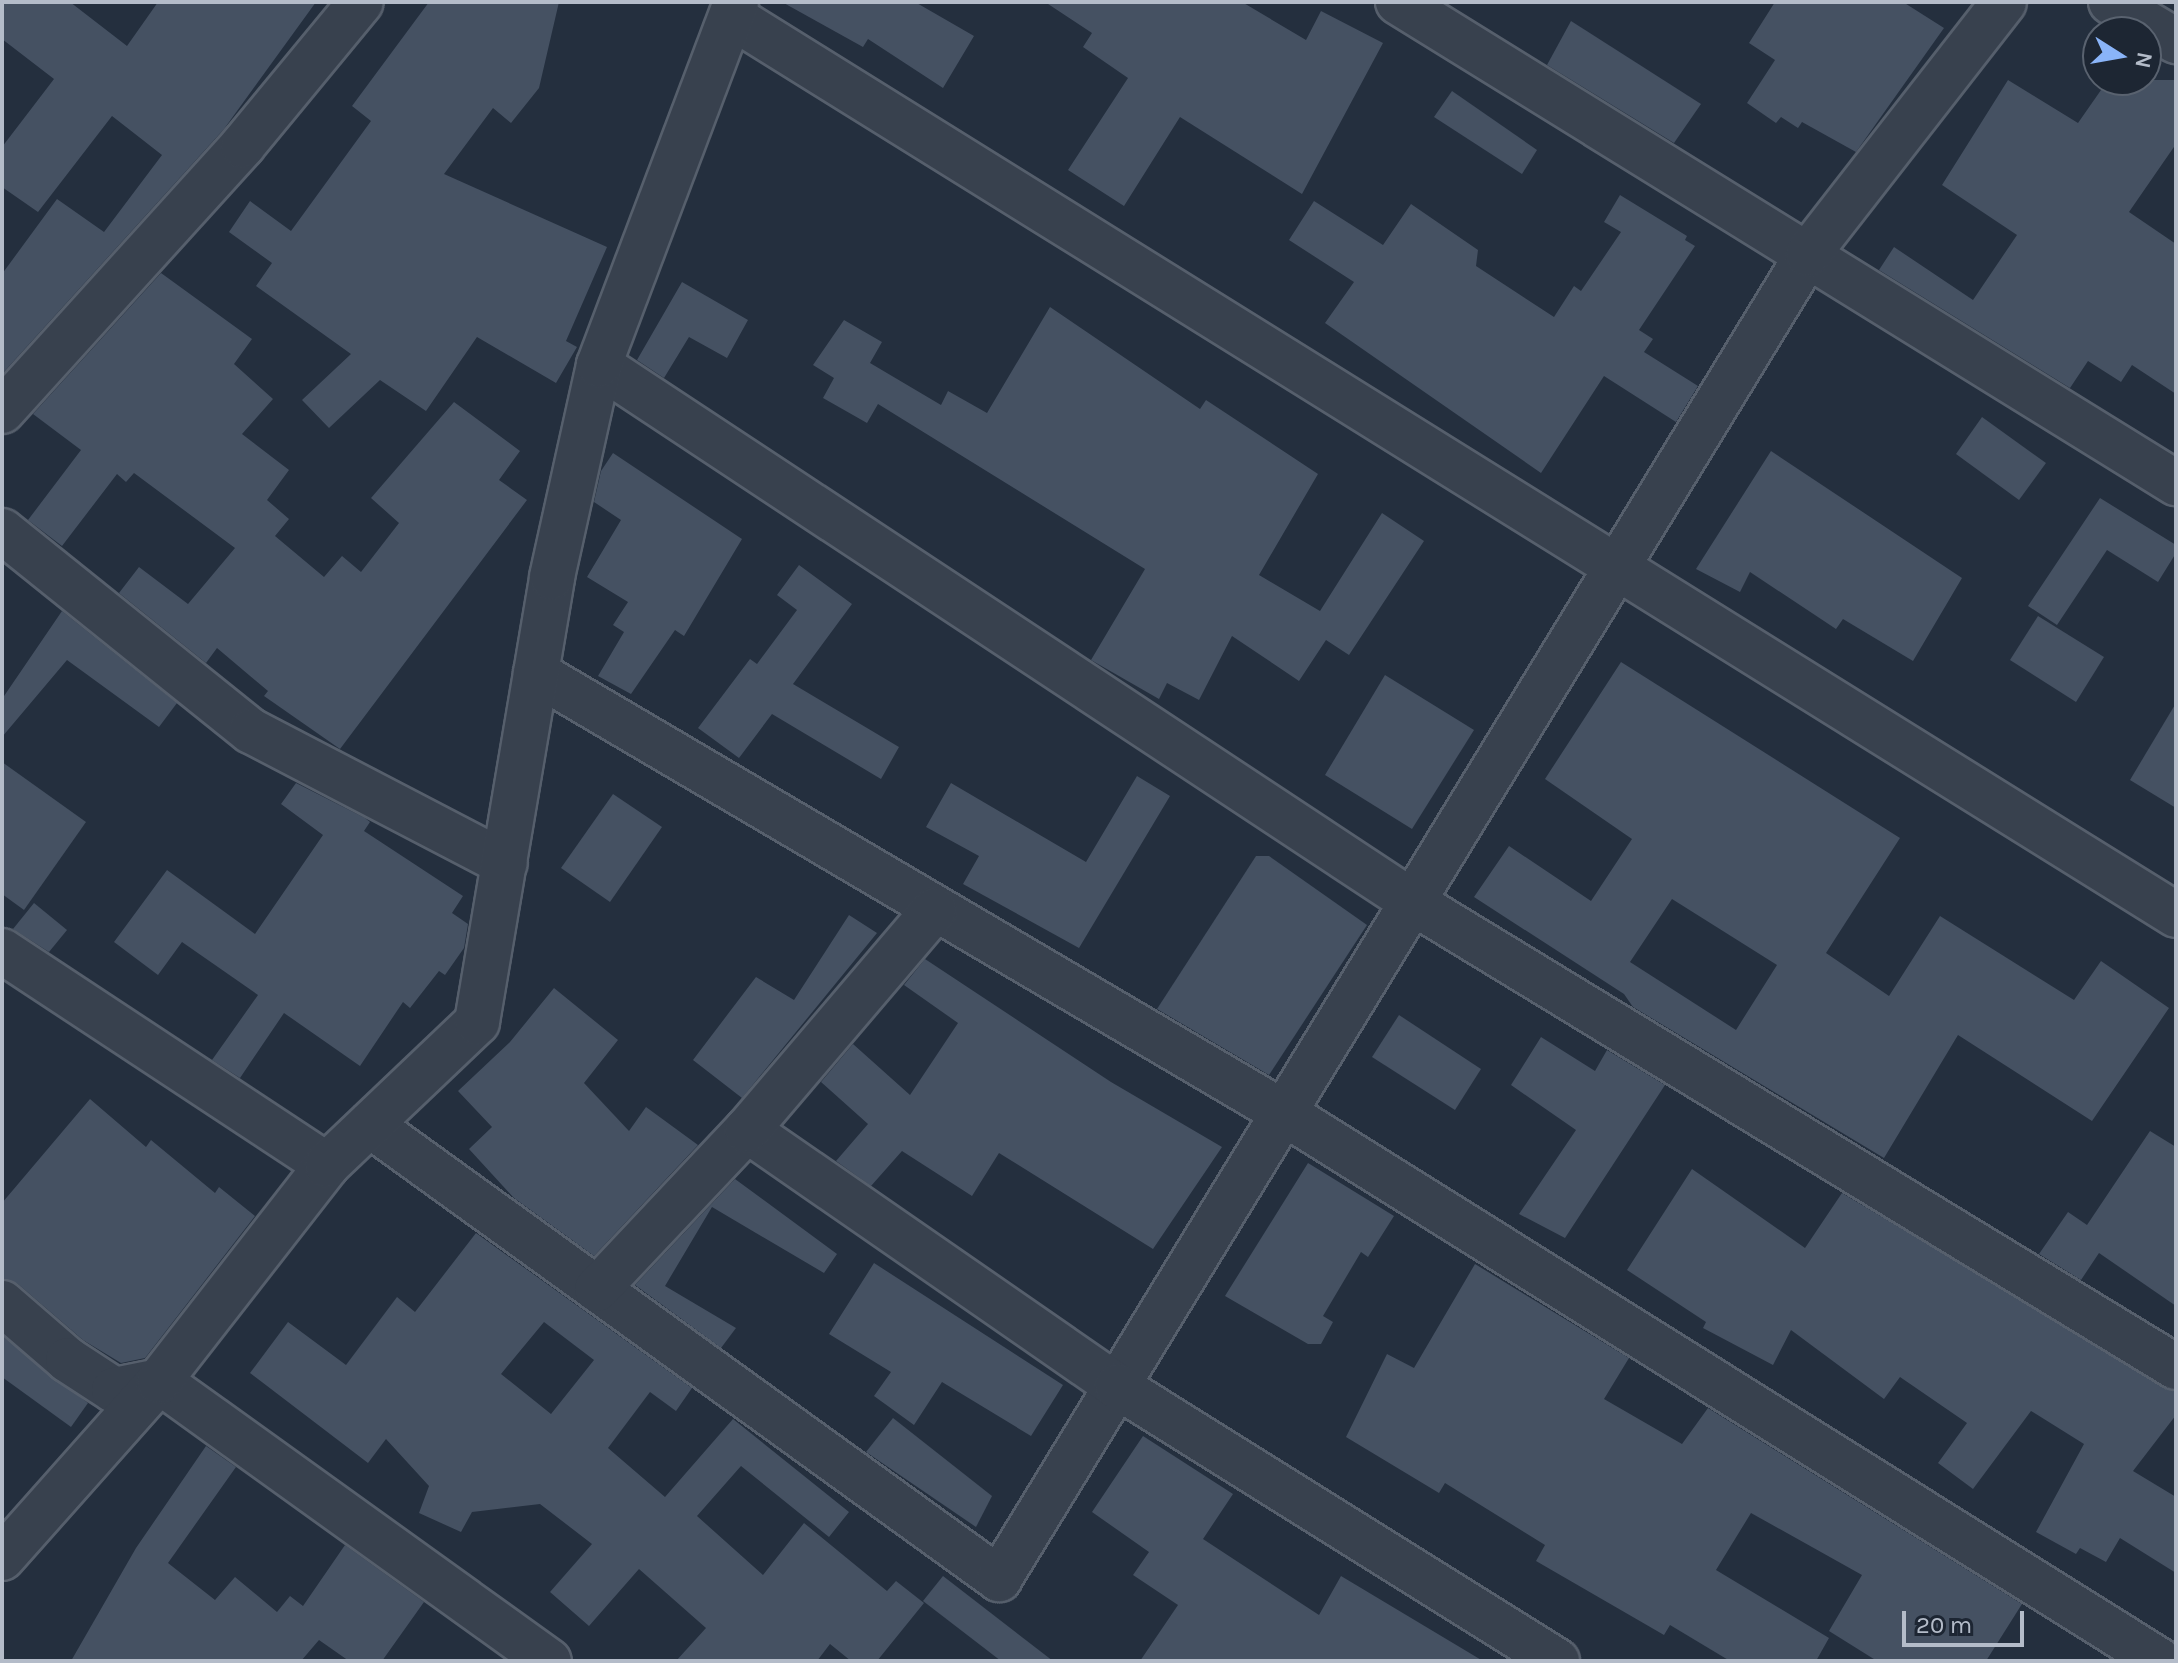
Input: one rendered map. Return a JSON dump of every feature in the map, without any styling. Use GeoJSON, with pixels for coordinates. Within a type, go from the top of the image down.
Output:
{"type":"FeatureCollection","features":[{"type":"Feature","properties":{"kind":"street"},"geometry":{"type":"LineString","coordinates":[[2,411],[243,145],[361,2]]}},
{"type":"Feature","properties":{"kind":"street"},"geometry":{"type":"LineString","coordinates":[[1398,2],[2176,483]]}},
{"type":"Feature","properties":{"kind":"street"},"geometry":{"type":"LineString","coordinates":[[370,1125],[999,1579],[1808,254],[2004,2]]}},
{"type":"Feature","properties":{"kind":"street"},"geometry":{"type":"LineString","coordinates":[[2111,2],[2176,41]]}},
{"type":"Feature","properties":{"kind":"street"},"geometry":{"type":"LineString","coordinates":[[2,1558],[159,1381],[327,1165],[477,1022],[536,673],[599,365],[735,10],[1618,568],[2176,915]]}},
{"type":"Feature","properties":{"kind":"street"},"geometry":{"type":"LineString","coordinates":[[599,365],[1414,903],[2176,1367]]}},
{"type":"Feature","properties":{"kind":"street"},"geometry":{"type":"LineString","coordinates":[[2,531],[251,731],[505,863]]}},
{"type":"Feature","properties":{"kind":"street"},"geometry":{"type":"LineString","coordinates":[[536,673],[934,910],[1284,1113],[2160,1661]]}},
{"type":"Feature","properties":{"kind":"street"},"geometry":{"type":"LineString","coordinates":[[597,1289],[747,1130],[934,910]]}},
{"type":"Feature","properties":{"kind":"street"},"geometry":{"type":"LineString","coordinates":[[2,951],[327,1165]]}},
{"type":"Feature","properties":{"kind":"street"},"geometry":{"type":"LineString","coordinates":[[747,1130],[1117,1386],[1557,1661]]}},
{"type":"Feature","properties":{"kind":"street"},"geometry":{"type":"LineString","coordinates":[[2,1303],[68,1360],[114,1390],[159,1381],[549,1661]]}},
{"type":"Feature","properties":{"kind":"building"},"geometry":{"type":"Polygon","coordinates":[[[2,2],[70,2],[127,46],[158,2],[316,2],[224,129],[2,374],[2,274],[57,199],[104,232],[162,155],[112,116],[38,212],[2,187],[2,147],[54,79],[2,39],[2,2]]]}},
{"type":"Feature","properties":{"kind":"building"},"geometry":{"type":"Polygon","coordinates":[[[429,2],[559,2],[539,88],[511,123],[493,108],[444,174],[607,247],[566,341],[577,347],[556,383],[477,337],[426,411],[380,380],[329,428],[302,400],[351,354],[256,286],[272,263],[229,232],[250,201],[291,231],[371,121],[352,106],[429,2]]]}},
{"type":"Feature","properties":{"kind":"building"},"geometry":{"type":"Polygon","coordinates":[[[782,2],[915,2],[974,36],[943,88],[868,39],[863,47],[782,2]]]}},
{"type":"Feature","properties":{"kind":"building"},"geometry":{"type":"Polygon","coordinates":[[[1045,2],[1242,2],[1306,40],[1321,11],[1383,43],[1302,194],[1180,117],[1124,206],[1068,170],[1128,78],[1083,47],[1092,33],[1045,2]]]}},
{"type":"Feature","properties":{"kind":"building"},"geometry":{"type":"Polygon","coordinates":[[[1775,2],[1903,2],[1944,28],[1856,152],[1802,122],[1798,128],[1781,117],[1776,123],[1747,103],[1775,60],[1749,43],[1775,2]]]}},
{"type":"Feature","properties":{"kind":"building"},"geometry":{"type":"Polygon","coordinates":[[[1571,21],[1701,104],[1674,143],[1547,65],[1571,21]]]}},
{"type":"Feature","properties":{"kind":"building"},"geometry":{"type":"Polygon","coordinates":[[[2008,80],[2078,123],[2097,96],[2162,96],[2162,80],[2176,80],[2176,144],[2129,212],[2176,244],[2176,394],[2132,365],[2121,382],[2088,361],[2070,388],[1879,270],[1894,247],[1973,300],[2017,235],[1942,185],[2008,80]]]}},
{"type":"Feature","properties":{"kind":"building"},"geometry":{"type":"Polygon","coordinates":[[[1452,91],[1537,150],[1522,174],[1434,117],[1452,91]]]}},
{"type":"Feature","properties":{"kind":"building"},"geometry":{"type":"Polygon","coordinates":[[[1620,195],[1687,236],[1685,240],[1695,246],[1639,330],[1653,339],[1644,352],[1698,386],[1676,422],[1604,376],[1541,473],[1325,323],[1354,282],[1289,240],[1314,201],[1383,245],[1411,204],[1478,250],[1476,266],[1554,317],[1574,286],[1581,291],[1621,232],[1604,222],[1620,195]]]}},
{"type":"Feature","properties":{"kind":"building"},"geometry":{"type":"Polygon","coordinates":[[[161,273],[252,339],[234,364],[273,399],[242,434],[289,470],[267,500],[289,519],[275,536],[324,577],[342,556],[361,572],[399,523],[371,498],[454,402],[520,451],[499,480],[527,500],[340,749],[264,696],[268,691],[217,648],[206,663],[119,593],[139,567],[188,604],[235,548],[134,473],[126,482],[117,474],[62,546],[28,520],[81,450],[33,414],[161,273]]]}},
{"type":"Feature","properties":{"kind":"building"},"geometry":{"type":"Polygon","coordinates":[[[682,282],[748,320],[727,358],[689,337],[664,378],[637,360],[682,282]]]}},
{"type":"Feature","properties":{"kind":"building"},"geometry":{"type":"Polygon","coordinates":[[[1050,307],[1200,409],[1206,400],[1318,474],[1259,575],[1320,611],[1382,513],[1424,541],[1349,655],[1326,640],[1299,681],[1232,636],[1199,700],[1167,683],[1159,699],[1091,660],[1145,569],[878,404],[867,423],[823,398],[834,378],[813,365],[844,320],[882,342],[870,363],[941,405],[948,391],[987,413],[1050,307]]]}},
{"type":"Feature","properties":{"kind":"building"},"geometry":{"type":"Polygon","coordinates":[[[1982,417],[2046,463],[2019,500],[1956,454],[1982,417]]]}},
{"type":"Feature","properties":{"kind":"building"},"geometry":{"type":"Polygon","coordinates":[[[1771,451],[1962,578],[1913,661],[1843,619],[1836,629],[1750,572],[1740,592],[1696,569],[1771,451]]]}},
{"type":"Feature","properties":{"kind":"building"},"geometry":{"type":"Polygon","coordinates":[[[613,453],[742,539],[684,636],[675,630],[631,694],[598,676],[624,632],[613,625],[628,602],[587,577],[621,520],[594,502],[601,471],[613,453]]]}},
{"type":"Feature","properties":{"kind":"building"},"geometry":{"type":"Polygon","coordinates":[[[2100,498],[2176,545],[2176,553],[2158,582],[2107,550],[2057,625],[2028,606],[2100,498]]]}},
{"type":"Feature","properties":{"kind":"building"},"geometry":{"type":"Polygon","coordinates":[[[799,565],[852,604],[793,684],[899,747],[881,779],[772,714],[739,758],[698,728],[750,659],[757,664],[797,610],[777,595],[799,565]]]}},
{"type":"Feature","properties":{"kind":"building"},"geometry":{"type":"Polygon","coordinates":[[[62,611],[177,703],[159,727],[67,660],[2,737],[2,699],[62,611]]]}},
{"type":"Feature","properties":{"kind":"building"},"geometry":{"type":"Polygon","coordinates":[[[2038,616],[2104,657],[2076,702],[2010,660],[2038,616]]]}},
{"type":"Feature","properties":{"kind":"building"},"geometry":{"type":"Polygon","coordinates":[[[1621,662],[1900,838],[1826,953],[1889,996],[1940,916],[2074,1000],[2101,961],[2169,1008],[2092,1121],[1958,1035],[1884,1158],[1633,1007],[1624,994],[1474,897],[1509,846],[1591,901],[1632,839],[1545,779],[1621,662]],[[1672,899],[1630,962],[1736,1030],[1777,965],[1672,899]]]}},
{"type":"Feature","properties":{"kind":"building"},"geometry":{"type":"Polygon","coordinates":[[[1385,675],[1474,730],[1412,829],[1325,775],[1385,675]]]}},
{"type":"Feature","properties":{"kind":"building"},"geometry":{"type":"Polygon","coordinates":[[[2176,703],[2176,808],[2130,780],[2176,703]]]}},
{"type":"Feature","properties":{"kind":"building"},"geometry":{"type":"Polygon","coordinates":[[[2,762],[86,822],[24,910],[2,894],[2,762]]]}},
{"type":"Feature","properties":{"kind":"building"},"geometry":{"type":"Polygon","coordinates":[[[1137,776],[1170,796],[1079,948],[963,884],[979,856],[926,827],[951,783],[1086,862],[1137,776]]]}},
{"type":"Feature","properties":{"kind":"building"},"geometry":{"type":"Polygon","coordinates":[[[296,783],[365,818],[370,822],[364,831],[463,896],[452,913],[468,924],[464,948],[445,975],[439,971],[410,1008],[403,1002],[360,1066],[284,1013],[240,1078],[212,1060],[258,995],[182,942],[158,975],[114,942],[167,870],[255,934],[323,835],[281,804],[296,783]]]}},
{"type":"Feature","properties":{"kind":"building"},"geometry":{"type":"Polygon","coordinates":[[[613,794],[662,827],[610,902],[561,868],[613,794]]]}},
{"type":"Feature","properties":{"kind":"building"},"geometry":{"type":"Polygon","coordinates":[[[1256,856],[1269,856],[1367,925],[1269,1075],[1157,1009],[1256,856]]]}},
{"type":"Feature","properties":{"kind":"building"},"geometry":{"type":"Polygon","coordinates":[[[34,903],[67,930],[49,952],[13,929],[34,903]]]}},
{"type":"Feature","properties":{"kind":"building"},"geometry":{"type":"Polygon","coordinates":[[[849,915],[877,933],[742,1098],[693,1060],[756,977],[794,1000],[849,915]]]}},
{"type":"Feature","properties":{"kind":"building"},"geometry":{"type":"Polygon","coordinates":[[[925,959],[1111,1082],[1222,1147],[1153,1249],[999,1153],[972,1196],[902,1151],[871,1186],[836,1161],[868,1124],[821,1082],[853,1044],[910,1095],[958,1023],[904,985],[925,959]]]}},
{"type":"Feature","properties":{"kind":"building"},"geometry":{"type":"Polygon","coordinates":[[[554,988],[618,1040],[584,1083],[629,1131],[646,1107],[698,1145],[594,1256],[514,1198],[469,1149],[492,1127],[458,1091],[510,1042],[554,988]]]}},
{"type":"Feature","properties":{"kind":"building"},"geometry":{"type":"Polygon","coordinates":[[[1399,1015],[1481,1069],[1455,1110],[1372,1057],[1399,1015]]]}},
{"type":"Feature","properties":{"kind":"building"},"geometry":{"type":"Polygon","coordinates":[[[1541,1037],[1595,1071],[1607,1050],[1665,1085],[1565,1238],[1519,1214],[1576,1130],[1511,1085],[1541,1037]]]}},
{"type":"Feature","properties":{"kind":"building"},"geometry":{"type":"Polygon","coordinates":[[[90,1099],[146,1147],[151,1140],[215,1193],[219,1187],[255,1216],[145,1358],[121,1363],[83,1340],[18,1284],[2,1279],[2,1203],[90,1099]]]}},
{"type":"Feature","properties":{"kind":"building"},"geometry":{"type":"Polygon","coordinates":[[[2150,1131],[2176,1147],[2176,1306],[2099,1253],[2081,1280],[2039,1254],[2068,1212],[2087,1225],[2150,1131]]]}},
{"type":"Feature","properties":{"kind":"building"},"geometry":{"type":"Polygon","coordinates":[[[1308,1163],[1394,1216],[1368,1257],[1361,1252],[1323,1316],[1333,1322],[1321,1344],[1308,1344],[1225,1296],[1308,1163]]]}},
{"type":"Feature","properties":{"kind":"building"},"geometry":{"type":"Polygon","coordinates":[[[1692,1169],[1805,1248],[1842,1193],[2176,1392],[2176,1415],[2133,1471],[2176,1497],[2176,1573],[2120,1538],[2106,1562],[2080,1548],[2076,1554],[2036,1532],[2084,1444],[2031,1411],[1973,1489],[1938,1463],[1967,1423],[1900,1377],[1884,1399],[1791,1330],[1773,1365],[1703,1328],[1706,1322],[1627,1270],[1692,1169]]]}},
{"type":"Feature","properties":{"kind":"building"},"geometry":{"type":"Polygon","coordinates":[[[735,1179],[837,1254],[824,1273],[712,1207],[665,1286],[736,1328],[721,1348],[635,1285],[735,1179]]]}},
{"type":"Feature","properties":{"kind":"building"},"geometry":{"type":"Polygon","coordinates":[[[476,1233],[692,1388],[676,1411],[650,1392],[608,1448],[665,1497],[733,1419],[849,1512],[829,1537],[741,1466],[697,1516],[763,1575],[804,1523],[887,1591],[896,1581],[924,1603],[877,1661],[851,1661],[830,1644],[817,1661],[676,1661],[706,1628],[639,1569],[589,1626],[550,1592],[592,1544],[540,1504],[472,1512],[461,1532],[419,1513],[429,1486],[386,1439],[368,1463],[250,1373],[288,1322],[346,1365],[397,1297],[415,1312],[476,1233]],[[544,1322],[501,1374],[551,1414],[594,1360],[544,1322]]]}},
{"type":"Feature","properties":{"kind":"building"},"geometry":{"type":"Polygon","coordinates":[[[874,1263],[1063,1385],[1031,1436],[942,1382],[914,1425],[874,1396],[891,1372],[829,1334],[874,1263]]]}},
{"type":"Feature","properties":{"kind":"building"},"geometry":{"type":"Polygon","coordinates":[[[1475,1264],[1629,1358],[1604,1399],[1682,1444],[1708,1408],[2022,1604],[1986,1661],[1877,1661],[1829,1631],[1862,1575],[1751,1513],[1716,1570],[1829,1638],[1816,1661],[1730,1661],[1670,1625],[1664,1635],[1536,1561],[1545,1545],[1445,1483],[1439,1493],[1346,1437],[1387,1354],[1414,1368],[1475,1264]]]}},
{"type":"Feature","properties":{"kind":"building"},"geometry":{"type":"Polygon","coordinates":[[[2,1336],[88,1403],[71,1427],[2,1377],[2,1336]]]}},
{"type":"Feature","properties":{"kind":"building"},"geometry":{"type":"Polygon","coordinates":[[[893,1418],[992,1496],[976,1527],[866,1452],[893,1418]]]}},
{"type":"Feature","properties":{"kind":"building"},"geometry":{"type":"Polygon","coordinates":[[[1143,1436],[1233,1494],[1203,1539],[1319,1615],[1341,1576],[1483,1661],[1140,1661],[1178,1605],[1133,1575],[1149,1552],[1092,1512],[1143,1436]]]}},
{"type":"Feature","properties":{"kind":"building"},"geometry":{"type":"Polygon","coordinates":[[[206,1446],[236,1467],[168,1563],[215,1600],[235,1577],[277,1612],[290,1596],[303,1606],[345,1545],[424,1602],[382,1661],[349,1661],[319,1640],[301,1661],[71,1661],[136,1548],[206,1446]]]}},
{"type":"Feature","properties":{"kind":"building"},"geometry":{"type":"Polygon","coordinates":[[[943,1576],[1053,1661],[1001,1661],[923,1601],[943,1576]]]}}]}
